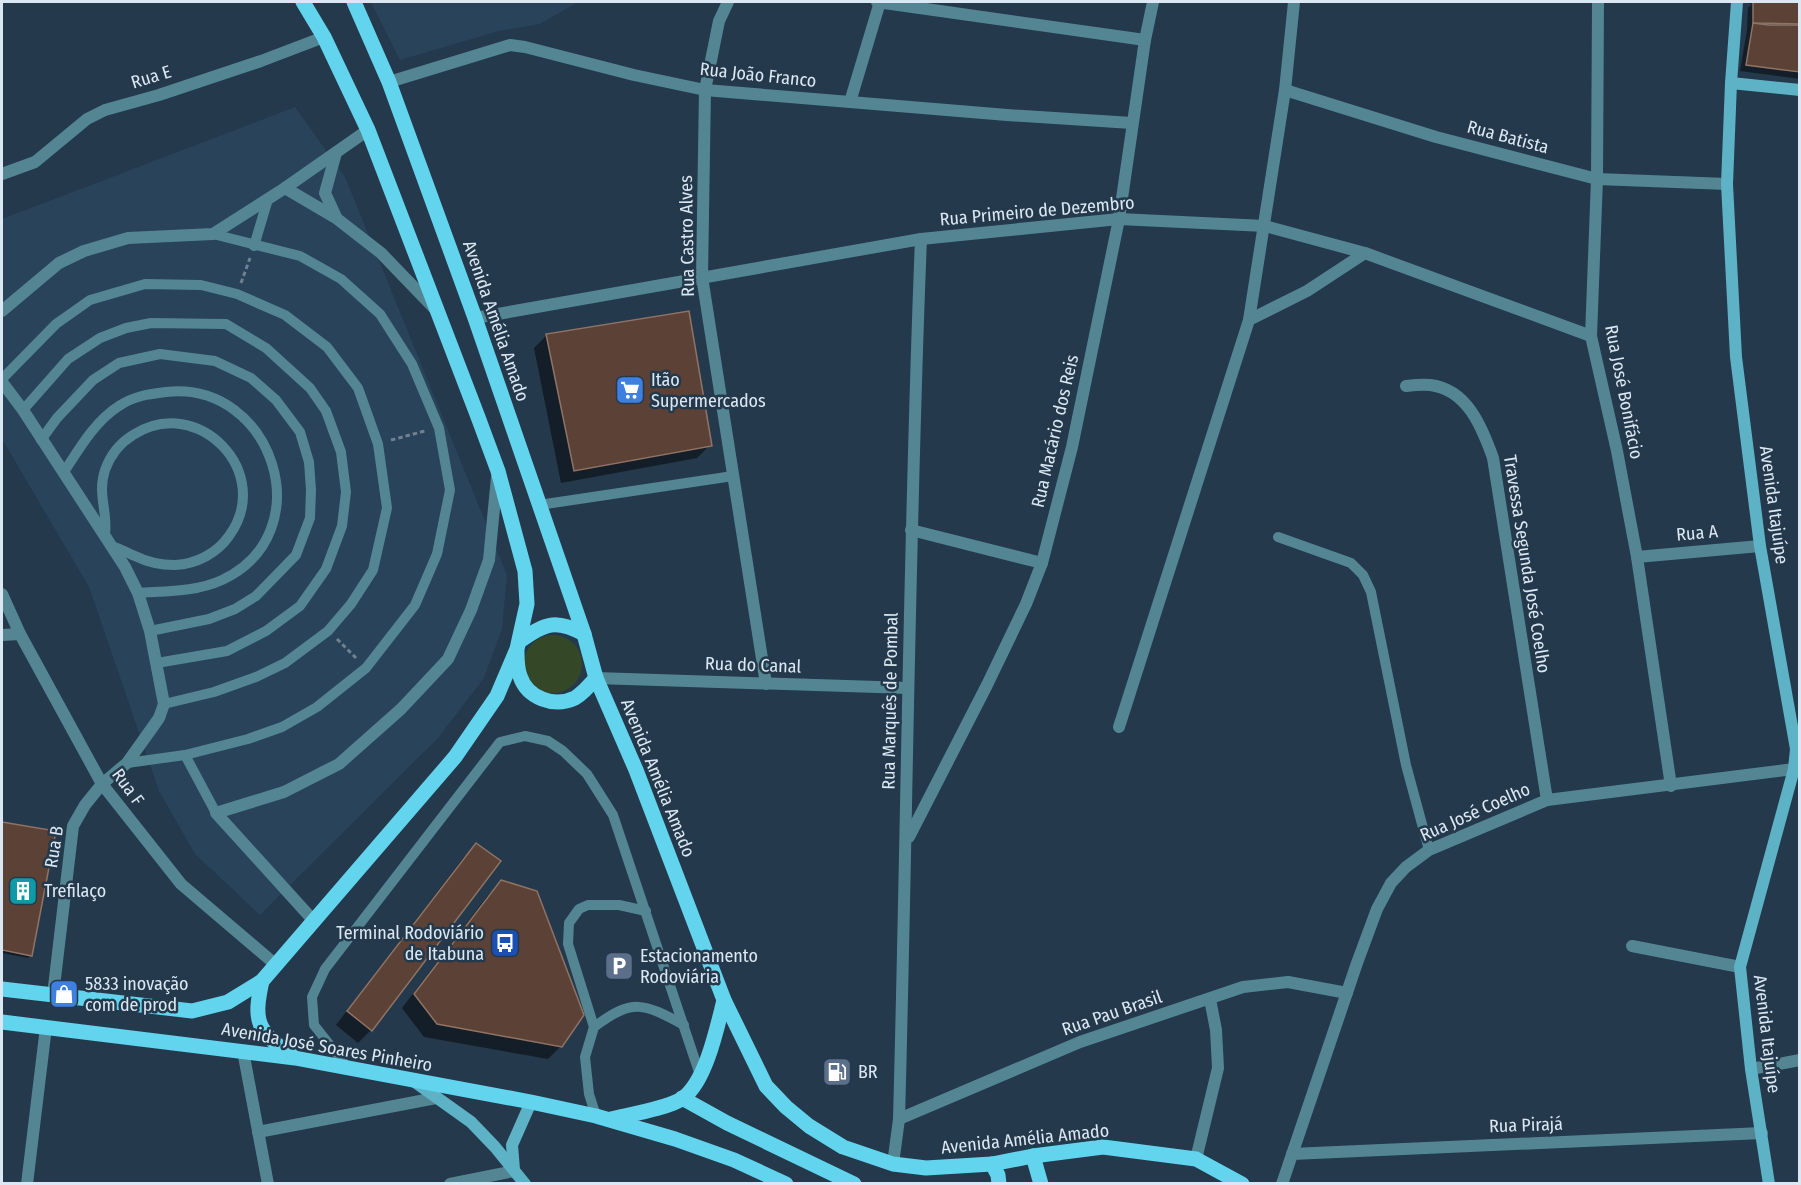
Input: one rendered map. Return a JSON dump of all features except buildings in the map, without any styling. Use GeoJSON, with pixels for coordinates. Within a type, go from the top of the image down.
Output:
{"type":"FeatureCollection","features":[{"type":"Feature","properties":{"kind":"main road"},"geometry":{"type":"LineString","coordinates":[[303,2],[324,37],[368,130],[498,471],[525,571],[526,604],[519,645],[520,677],[537,697],[563,702],[575,698],[596,678]]}},
{"type":"Feature","properties":{"kind":"main road","name":"Avenida Amélia Amado"},"geometry":{"type":"LineString","coordinates":[[354,2],[389,82],[475,318],[584,634],[596,678],[636,770],[724,1000],[766,1086],[809,1126],[843,1147],[893,1164],[926,1168],[992,1164],[1103,1147],[1196,1159],[1242,1184]]}},
{"type":"Feature","properties":{"kind":"main road","name":"Avenida Itajuípe"},"geometry":{"type":"LineString","coordinates":[[1737,2],[1727,184],[1736,357],[1760,546],[1796,748],[1794,769],[1740,967],[1769,1184]]}},
{"type":"Feature","properties":{"kind":"main road"},"geometry":{"type":"LineString","coordinates":[[1731,83],[1800,90]]}},
{"type":"Feature","properties":{"kind":"main road"},"geometry":{"type":"LineString","coordinates":[[275,964],[455,757],[497,696],[519,645],[534,630],[552,624],[571,627],[584,634]]}},
{"type":"Feature","properties":{"kind":"main road","name":"Avenida José Soares Pinheiro"},"geometry":{"type":"LineString","coordinates":[[2,989],[192,1011],[228,1002],[262,981],[275,964]]}},
{"type":"Feature","properties":{"kind":"main road"},"geometry":{"type":"LineString","coordinates":[[262,981],[256,1005],[261,1028],[272,1042],[296,1058]]}},
{"type":"Feature","properties":{"kind":"main road"},"geometry":{"type":"LineString","coordinates":[[602,1118],[650,1110],[682,1098],[700,1075],[716,1034],[724,1000]]}},
{"type":"Feature","properties":{"kind":"main road","name":"Avenida José Soares Pinheiro"},"geometry":{"type":"LineString","coordinates":[[2,1022],[296,1058],[531,1102],[675,1138],[724,1156],[786,1184]]}},
{"type":"Feature","properties":{"kind":"main road"},"geometry":{"type":"LineString","coordinates":[[415,1082],[471,1122],[525,1184]]}},
{"type":"Feature","properties":{"kind":"main road"},"geometry":{"type":"LineString","coordinates":[[682,1098],[854,1184]]}},
{"type":"Feature","properties":{"kind":"main road"},"geometry":{"type":"LineString","coordinates":[[514,1171],[512,1145],[531,1102]]}},
{"type":"Feature","properties":{"kind":"main road"},"geometry":{"type":"LineString","coordinates":[[1033,1156],[1041,1184]]}},
{"type":"Feature","properties":{"kind":"main road"},"geometry":{"type":"LineString","coordinates":[[992,1164],[998,1175],[999,1184]]}},
{"type":"Feature","properties":{"kind":"street","name":"Rua Castro Alves"},"geometry":{"type":"LineString","coordinates":[[728,2],[719,21],[705,90],[702,277],[766,684]]}},
{"type":"Feature","properties":{"kind":"street"},"geometry":{"type":"LineString","coordinates":[[850,102],[879,2],[1145,40]]}},
{"type":"Feature","properties":{"kind":"street","name":"Rua Macário dos Reis"},"geometry":{"type":"LineString","coordinates":[[907,840],[987,685],[1026,604],[1042,563],[1072,447],[1119,219],[1145,40],[1153,2]]}},
{"type":"Feature","properties":{"kind":"street"},"geometry":{"type":"LineString","coordinates":[[1119,727],[1249,320],[1285,90],[1294,2]]}},
{"type":"Feature","properties":{"kind":"street","name":"Rua José Bonifácio"},"geometry":{"type":"LineString","coordinates":[[1598,2],[1597,179],[1591,336],[1617,451],[1637,557],[1671,786]]}},
{"type":"Feature","properties":{"kind":"street","name":"Rua E"},"geometry":{"type":"LineString","coordinates":[[2,174],[36,162],[87,119],[105,110],[250,65],[324,37]]}},
{"type":"Feature","properties":{"kind":"street","name":"Rua João Franco"},"geometry":{"type":"LineString","coordinates":[[389,82],[510,45],[705,90],[1132,123]]}},
{"type":"Feature","properties":{"kind":"street","name":"Rua Batista"},"geometry":{"type":"LineString","coordinates":[[1285,90],[1436,137],[1597,179],[1727,184]]}},
{"type":"Feature","properties":{"kind":"street"},"geometry":{"type":"LineString","coordinates":[[2,311],[59,263],[84,252],[128,238],[213,234],[285,188],[368,130]]}},
{"type":"Feature","properties":{"kind":"street"},"geometry":{"type":"LineString","coordinates":[[336,153],[325,193],[336,218]]}},
{"type":"Feature","properties":{"kind":"street"},"geometry":{"type":"LineString","coordinates":[[285,188],[336,218],[381,253],[439,312]]}},
{"type":"Feature","properties":{"kind":"street","name":"Rua Primeiro de Dezembro"},"geometry":{"type":"LineString","coordinates":[[475,318],[921,238],[1119,219],[1265,226],[1365,253],[1591,336]]}},
{"type":"Feature","properties":{"kind":"street","name":"Rua Marquês de Pombal"},"geometry":{"type":"LineString","coordinates":[[893,1164],[899,1119],[907,840],[911,530],[921,238]]}},
{"type":"Feature","properties":{"kind":"street"},"geometry":{"type":"LineString","coordinates":[[1249,320],[1306,291],[1365,253]]}},
{"type":"Feature","properties":{"kind":"street"},"geometry":{"type":"LineString","coordinates":[[2,380],[114,547],[138,593],[150,631],[164,704]]}},
{"type":"Feature","properties":{"kind":"street","name":"Travessa Segunda José Coelho"},"geometry":{"type":"LineString","coordinates":[[1406,386],[1430,384],[1452,391],[1464,401],[1483,431],[1493,458],[1546,800]]}},
{"type":"Feature","properties":{"kind":"street"},"geometry":{"type":"LineString","coordinates":[[313,920],[216,813],[284,792],[339,764],[401,709],[448,659],[471,610],[489,560],[498,471]]}},
{"type":"Feature","properties":{"kind":"street"},"geometry":{"type":"LineString","coordinates":[[911,530],[1042,563]]}},
{"type":"Feature","properties":{"kind":"street","name":"Rua A"},"geometry":{"type":"LineString","coordinates":[[1637,557],[1760,546]]}},
{"type":"Feature","properties":{"kind":"street","name":"Rua F"},"geometry":{"type":"LineString","coordinates":[[2,594],[20,634],[102,784],[181,884],[275,964]]}},
{"type":"Feature","properties":{"kind":"street"},"geometry":{"type":"LineString","coordinates":[[2,634],[20,634]]}},
{"type":"Feature","properties":{"kind":"street","name":"Rua do Canal"},"geometry":{"type":"LineString","coordinates":[[596,678],[908,688]]}},
{"type":"Feature","properties":{"kind":"street","name":"Rua B"},"geometry":{"type":"LineString","coordinates":[[52,995],[73,826],[102,784],[127,763],[159,718],[164,704]]}},
{"type":"Feature","properties":{"kind":"street","name":"Rua José Coelho"},"geometry":{"type":"LineString","coordinates":[[1282,1184],[1377,909],[1391,883],[1406,867],[1429,850],[1546,800],[1794,769]]}},
{"type":"Feature","properties":{"kind":"street"},"geometry":{"type":"LineString","coordinates":[[1632,946],[1740,967]]}},
{"type":"Feature","properties":{"kind":"street","name":"Rua Pau Brasil"},"geometry":{"type":"LineString","coordinates":[[899,1119],[1080,1042],[1243,987],[1288,982],[1347,993]]}},
{"type":"Feature","properties":{"kind":"street"},"geometry":{"type":"LineString","coordinates":[[1196,1159],[1218,1068],[1216,1030],[1210,999]]}},
{"type":"Feature","properties":{"kind":"street"},"geometry":{"type":"LineString","coordinates":[[27,1184],[46,1027]]}},
{"type":"Feature","properties":{"kind":"street"},"geometry":{"type":"LineString","coordinates":[[243,1051],[268,1184]]}},
{"type":"Feature","properties":{"kind":"street"},"geometry":{"type":"LineString","coordinates":[[1752,1069],[1800,1060]]}},
{"type":"Feature","properties":{"kind":"street","name":"Avenida José Soares Pinheiro"},"geometry":{"type":"LineString","coordinates":[[258,1132],[436,1098]]}},
{"type":"Feature","properties":{"kind":"street","name":"Rua Pirajá"},"geometry":{"type":"LineString","coordinates":[[1292,1154],[1762,1133]]}},
{"type":"Feature","properties":{"kind":"street"},"geometry":{"type":"LineString","coordinates":[[450,1184],[514,1171]]}},
{"type":"Feature","properties":{"kind":"lane"},"geometry":{"type":"LineString","coordinates":[[254,246],[268,199]]}},
{"type":"Feature","properties":{"kind":"lane"},"geometry":{"type":"LineString","coordinates":[[127,763],[185,755],[248,739],[282,727],[317,707],[366,668],[415,605],[437,554],[450,490],[438,428],[412,364],[380,315],[341,279],[300,256],[213,234]]}},
{"type":"Feature","properties":{"kind":"lane"},"geometry":{"type":"LineString","coordinates":[[2,380],[56,324],[90,300],[145,284],[201,285],[237,294],[285,315],[327,347],[358,388],[378,444],[387,508],[373,570],[351,604],[328,631],[285,663],[256,677],[214,692],[164,704]]}},
{"type":"Feature","properties":{"kind":"lane"},"geometry":{"type":"LineString","coordinates":[[23,410],[68,359],[100,338],[126,328],[152,323],[226,324],[266,348],[310,388],[326,411],[341,452],[346,492],[342,526],[326,569],[300,606],[266,631],[227,651],[157,663]]}},
{"type":"Feature","properties":{"kind":"lane"},"geometry":{"type":"LineString","coordinates":[[41,440],[57,418],[93,380],[119,363],[160,354],[215,361],[251,378],[276,400],[300,432],[309,462],[311,490],[310,518],[296,555],[256,596],[235,609],[209,619],[150,631]]}},
{"type":"Feature","properties":{"kind":"lane"},"geometry":{"type":"LineString","coordinates":[[64,472],[82,443],[96,427],[118,406],[143,394],[182,390],[206,396],[236,410],[262,439],[274,470],[278,489],[274,518],[266,542],[249,562],[224,579],[199,588],[138,593]]}},
{"type":"Feature","properties":{"kind":"lane"},"geometry":{"type":"LineString","coordinates":[[105,534],[106,525],[101,498],[105,470],[119,446],[129,437],[154,425],[182,424],[208,433],[229,452],[241,477],[242,504],[233,531],[215,551],[203,558],[176,565],[148,561],[114,547]]}},
{"type":"Feature","properties":{"kind":"lane"},"geometry":{"type":"LineString","coordinates":[[539,505],[733,476]]}},
{"type":"Feature","properties":{"kind":"lane"},"geometry":{"type":"LineString","coordinates":[[1278,537],[1351,563],[1363,575],[1371,592],[1406,765],[1429,850]]}},
{"type":"Feature","properties":{"kind":"lane"},"geometry":{"type":"LineString","coordinates":[[348,1068],[314,1025],[312,998],[325,969],[500,742],[525,735],[548,741],[563,751],[587,774],[613,815],[700,1075]]}},
{"type":"Feature","properties":{"kind":"lane"},"geometry":{"type":"LineString","coordinates":[[185,755],[216,813]]}},
{"type":"Feature","properties":{"kind":"lane"},"geometry":{"type":"LineString","coordinates":[[602,1118],[589,1094],[585,1057],[594,1027],[568,944],[569,923],[579,909],[588,905],[619,905],[646,911]]}},
{"type":"Feature","properties":{"kind":"lane"},"geometry":{"type":"LineString","coordinates":[[594,1027],[621,1010],[636,1006],[654,1009],[684,1025]]}},
{"type":"Feature","properties":{"kind":"path"},"geometry":{"type":"LineString","coordinates":[[378,444],[438,428]]}},
{"type":"Feature","properties":{"kind":"shaded area"},"geometry":{"type":"Polygon","coordinates":[[[371,2],[578,2],[540,24],[499,31],[400,60],[371,2]]]}},
{"type":"Feature","properties":{"kind":"shaded area"},"geometry":{"type":"Polygon","coordinates":[[[295,107],[345,177],[507,575],[502,629],[484,678],[438,738],[260,915],[195,854],[159,791],[89,587],[2,439],[2,219],[295,107]]]}},
{"type":"Feature","properties":{"kind":"green space"},"geometry":{"type":"Polygon","coordinates":[[[553,635],[564,637],[577,648],[582,664],[580,675],[569,688],[553,693],[542,691],[529,680],[524,664],[526,653],[537,640],[553,635]]]}},
{"type":"Feature","properties":{"kind":"place","name":"Itão Supermercados"},"geometry":{"type":"Point","coordinates":[630,390]}},
{"type":"Feature","properties":{"kind":"place","name":"Trefilaço"},"geometry":{"type":"Point","coordinates":[23,891]}},
{"type":"Feature","properties":{"kind":"place","name":"Terminal Rodoviário de Itabuna"},"geometry":{"type":"Point","coordinates":[505,943]}},
{"type":"Feature","properties":{"kind":"place","name":"Estacionamento Rodoviária"},"geometry":{"type":"Point","coordinates":[619,966]}},
{"type":"Feature","properties":{"kind":"place","name":"5833 inovação com de prod"},"geometry":{"type":"Point","coordinates":[64,994]}},
{"type":"Feature","properties":{"kind":"place","name":"BR"},"geometry":{"type":"Point","coordinates":[837,1072]}}]}
